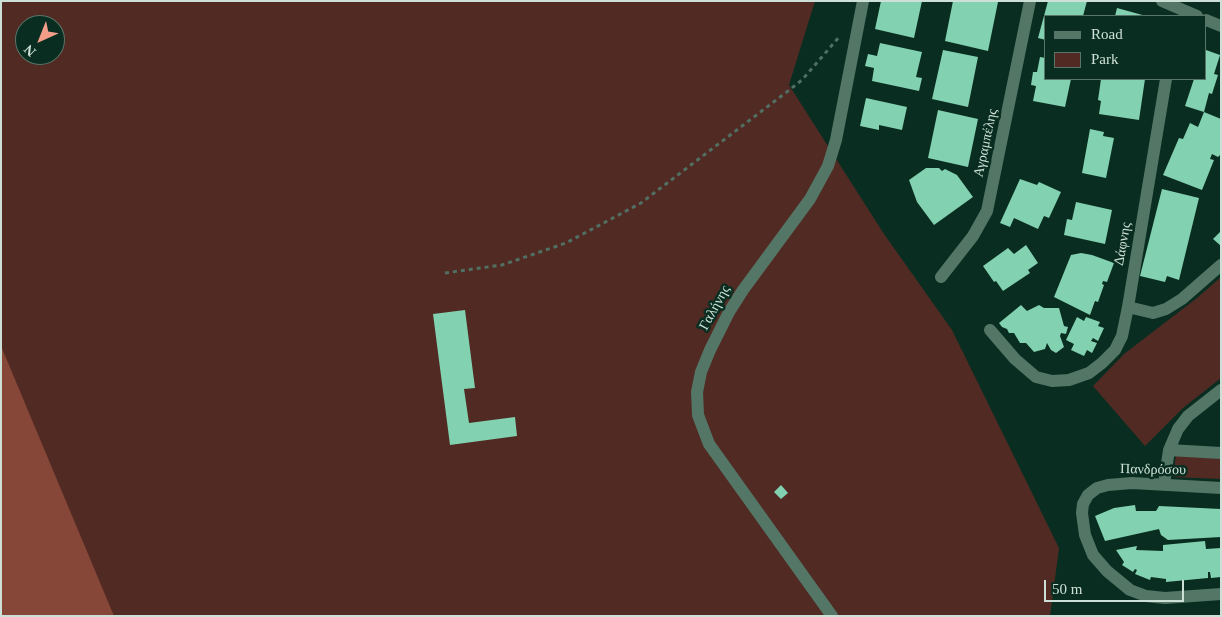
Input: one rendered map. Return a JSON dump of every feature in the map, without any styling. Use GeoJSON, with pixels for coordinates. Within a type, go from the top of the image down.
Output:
{"type":"FeatureCollection","features":[{"type":"Feature","properties":{"kind":"street","name":"Γαλήνης"},"geometry":{"type":"LineString","coordinates":[[832,616],[709,444],[698,414],[697,392],[704,364],[729,312],[810,199],[828,166],[836,140],[862,1]]}},
{"type":"Feature","properties":{"kind":"street","name":"Αγραμπέλης"},"geometry":{"type":"LineString","coordinates":[[940,277],[969,242],[987,212],[1030,1]]}},
{"type":"Feature","properties":{"kind":"street"},"geometry":{"type":"LineString","coordinates":[[1162,1],[1194,15]]}},
{"type":"Feature","properties":{"kind":"street"},"geometry":{"type":"LineString","coordinates":[[1207,20],[1221,26]]}},
{"type":"Feature","properties":{"kind":"street","name":"Δάφνης"},"geometry":{"type":"LineString","coordinates":[[990,330],[1015,359],[1036,377],[1052,381],[1069,380],[1089,373],[1115,350],[1123,331],[1128,307],[1166,80]]}},
{"type":"Feature","properties":{"kind":"street"},"geometry":{"type":"LineString","coordinates":[[1128,307],[1153,312],[1166,309],[1182,299],[1221,265]]}},
{"type":"Feature","properties":{"kind":"street"},"geometry":{"type":"LineString","coordinates":[[1164,484],[1169,450],[1175,434],[1184,420],[1221,390]]}},
{"type":"Feature","properties":{"kind":"street"},"geometry":{"type":"LineString","coordinates":[[1169,450],[1221,453]]}},
{"type":"Feature","properties":{"kind":"street","name":"Πανδρόσου"},"geometry":{"type":"LineString","coordinates":[[1221,488],[1132,482],[1108,484],[1091,492],[1084,501],[1082,509],[1083,525],[1088,545],[1094,555],[1114,577],[1130,590],[1146,596],[1165,598],[1221,594]]}},
{"type":"Feature","properties":{"kind":"path"},"geometry":{"type":"LineString","coordinates":[[445,272],[502,265],[566,243],[642,203],[802,80],[842,35]]}},
{"type":"Feature","properties":{"kind":"green space"},"geometry":{"type":"Polygon","coordinates":[[[1,1],[815,1],[789,85],[884,234],[952,330],[1059,548],[1050,616],[1,616],[1,1]]]}},
{"type":"Feature","properties":{"kind":"green space"},"geometry":{"type":"Polygon","coordinates":[[[1221,277],[1221,378],[1183,408],[1145,446],[1093,386],[1124,354],[1197,298],[1221,277]]]}},
{"type":"Feature","properties":{"kind":"green space"},"geometry":{"type":"Polygon","coordinates":[[[1176,455],[1221,459],[1221,479],[1173,477],[1176,455]]]}},
{"type":"Feature","properties":{"kind":"shaded area"},"geometry":{"type":"Polygon","coordinates":[[[1,346],[114,616],[1,616],[1,346]]]}},
{"type":"Feature","properties":{"kind":"building"},"geometry":{"type":"Polygon","coordinates":[[[881,1],[922,1],[914,38],[875,29],[881,1]]]}},
{"type":"Feature","properties":{"kind":"building"},"geometry":{"type":"Polygon","coordinates":[[[953,1],[998,2],[988,51],[945,41],[953,1]]]}},
{"type":"Feature","properties":{"kind":"building"},"geometry":{"type":"Polygon","coordinates":[[[1048,1],[1087,1],[1083,15],[1044,15],[1048,1]]]}},
{"type":"Feature","properties":{"kind":"building"},"geometry":{"type":"Polygon","coordinates":[[[1117,8],[1142,15],[1115,15],[1117,8]]]}},
{"type":"Feature","properties":{"kind":"building"},"geometry":{"type":"Polygon","coordinates":[[[1044,16],[1044,40],[1038,38],[1044,16]]]}},
{"type":"Feature","properties":{"kind":"building"},"geometry":{"type":"Polygon","coordinates":[[[880,43],[922,52],[916,77],[922,78],[919,91],[872,81],[874,68],[865,66],[868,54],[877,56],[880,43]]]}},
{"type":"Feature","properties":{"kind":"building"},"geometry":{"type":"Polygon","coordinates":[[[943,50],[978,57],[968,107],[932,99],[943,50]]]}},
{"type":"Feature","properties":{"kind":"building"},"geometry":{"type":"Polygon","coordinates":[[[1207,50],[1220,55],[1214,74],[1218,75],[1212,94],[1209,93],[1204,112],[1185,106],[1194,80],[1207,80],[1207,50]]]}},
{"type":"Feature","properties":{"kind":"building"},"geometry":{"type":"Polygon","coordinates":[[[1040,57],[1044,58],[1044,80],[1071,80],[1065,107],[1033,101],[1036,86],[1031,85],[1033,72],[1037,72],[1040,57]]]}},
{"type":"Feature","properties":{"kind":"building"},"geometry":{"type":"Polygon","coordinates":[[[1101,80],[1145,80],[1139,120],[1099,114],[1101,101],[1098,100],[1101,80]]]}},
{"type":"Feature","properties":{"kind":"building"},"geometry":{"type":"Polygon","coordinates":[[[866,98],[907,107],[902,130],[879,125],[879,130],[860,126],[866,98]]]}},
{"type":"Feature","properties":{"kind":"building"},"geometry":{"type":"Polygon","coordinates":[[[938,110],[978,119],[968,167],[928,158],[938,110]]]}},
{"type":"Feature","properties":{"kind":"building"},"geometry":{"type":"Polygon","coordinates":[[[1204,112],[1221,119],[1221,154],[1218,157],[1212,154],[1210,159],[1214,160],[1202,190],[1163,175],[1179,138],[1183,139],[1190,123],[1198,127],[1204,112]]]}},
{"type":"Feature","properties":{"kind":"building"},"geometry":{"type":"Polygon","coordinates":[[[1090,129],[1104,132],[1103,136],[1114,138],[1106,178],[1082,173],[1090,129]]]}},
{"type":"Feature","properties":{"kind":"building"},"geometry":{"type":"Polygon","coordinates":[[[926,168],[939,168],[942,171],[945,169],[957,175],[973,197],[934,225],[917,202],[909,180],[926,168]]]}},
{"type":"Feature","properties":{"kind":"building"},"geometry":{"type":"Polygon","coordinates":[[[1020,179],[1037,185],[1039,182],[1061,192],[1049,218],[1044,216],[1038,229],[1014,218],[1010,227],[1000,223],[1020,179]]]}},
{"type":"Feature","properties":{"kind":"building"},"geometry":{"type":"Polygon","coordinates":[[[1162,189],[1199,198],[1179,280],[1167,276],[1165,282],[1140,276],[1162,189]]]}},
{"type":"Feature","properties":{"kind":"building"},"geometry":{"type":"Polygon","coordinates":[[[1076,202],[1112,210],[1105,244],[1064,235],[1067,219],[1072,220],[1076,202]]]}},
{"type":"Feature","properties":{"kind":"building"},"geometry":{"type":"Polygon","coordinates":[[[1221,231],[1221,246],[1213,239],[1221,231]]]}},
{"type":"Feature","properties":{"kind":"building"},"geometry":{"type":"Polygon","coordinates":[[[1026,245],[1038,263],[1028,270],[1030,273],[1003,291],[983,266],[1008,248],[1014,254],[1026,245]]]}},
{"type":"Feature","properties":{"kind":"building"},"geometry":{"type":"Polygon","coordinates":[[[1081,253],[1114,263],[1107,282],[1103,281],[1102,284],[1104,285],[1098,302],[1095,301],[1090,315],[1054,297],[1071,255],[1081,253]]]}},
{"type":"Feature","properties":{"kind":"building"},"geometry":{"type":"Polygon","coordinates":[[[1021,305],[1027,311],[1039,305],[1044,308],[1059,308],[1064,326],[1068,327],[1066,334],[1061,333],[1060,336],[1064,347],[1056,353],[1051,350],[1047,343],[1045,349],[1034,352],[1026,343],[1020,343],[1014,333],[1009,333],[1007,329],[1002,327],[999,323],[1021,305]]]}},
{"type":"Feature","properties":{"kind":"building"},"geometry":{"type":"Polygon","coordinates":[[[465,310],[475,388],[464,389],[469,423],[515,417],[517,436],[450,445],[433,314],[465,310]]]}},
{"type":"Feature","properties":{"kind":"building"},"geometry":{"type":"Polygon","coordinates":[[[1077,317],[1084,321],[1086,317],[1100,322],[1098,326],[1104,328],[1098,341],[1093,338],[1091,341],[1097,343],[1092,353],[1087,350],[1084,356],[1071,350],[1074,344],[1066,340],[1077,317]]]}},
{"type":"Feature","properties":{"kind":"building"},"geometry":{"type":"Polygon","coordinates":[[[781,485],[788,493],[781,499],[774,492],[781,485]]]}},
{"type":"Feature","properties":{"kind":"building"},"geometry":{"type":"Polygon","coordinates":[[[1135,505],[1136,511],[1156,511],[1159,506],[1221,509],[1221,537],[1168,540],[1161,535],[1159,529],[1105,541],[1095,516],[1114,508],[1135,505]]]}},
{"type":"Feature","properties":{"kind":"building"},"geometry":{"type":"Polygon","coordinates":[[[1205,541],[1206,549],[1221,548],[1221,577],[1211,578],[1210,572],[1208,572],[1208,578],[1166,582],[1166,579],[1151,577],[1150,580],[1135,574],[1137,570],[1135,569],[1133,572],[1122,565],[1124,562],[1116,550],[1137,546],[1136,550],[1163,551],[1163,545],[1205,541]]]}}]}
